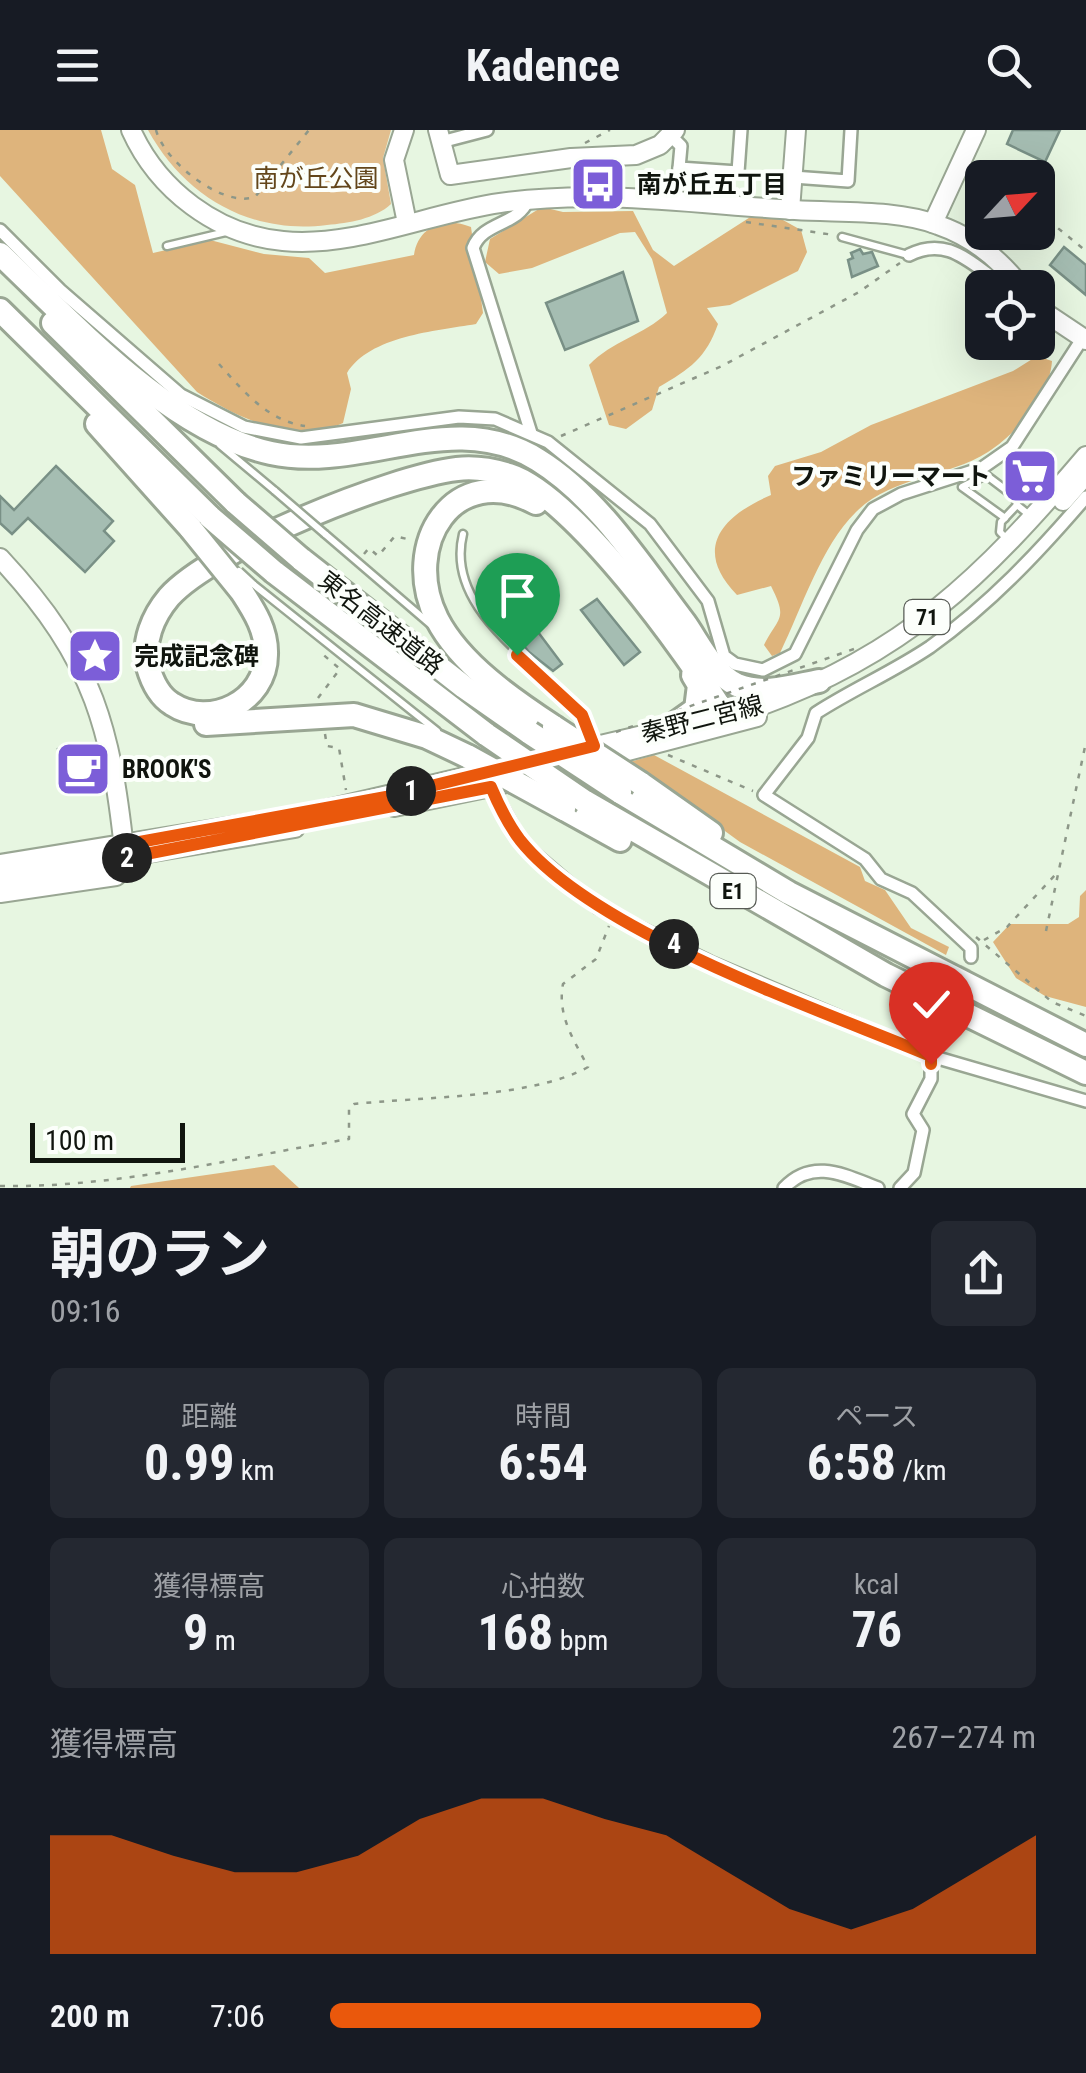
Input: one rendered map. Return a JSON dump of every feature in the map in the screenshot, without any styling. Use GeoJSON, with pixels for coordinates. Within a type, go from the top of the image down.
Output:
{"type":"FeatureCollection","features":[{"type":"Feature","properties":{"kind":"highway"},"geometry":{"type":"LineString","coordinates":[[0,254],[74,325],[168,403],[228,439],[274,454],[359,451],[434,438],[475,436],[500,443],[557,474],[628,550],[718,670],[738,685],[776,689],[819,680]]}},
{"type":"Feature","properties":{"kind":"highway","name":"東名高速道路"},"geometry":{"type":"LineString","coordinates":[[0,266],[134,407],[301,559],[450,676],[530,732],[630,787]]}},
{"type":"Feature","properties":{"kind":"highway","name":"東名高速道路"},"geometry":{"type":"LineString","coordinates":[[0,310],[200,523],[274,572],[574,805],[886,975],[1086,1073]]}},
{"type":"Feature","properties":{"kind":"highway"},"geometry":{"type":"LineString","coordinates":[[574,805],[427,737],[354,715],[212,724],[174,719],[158,710],[142,688],[137,668],[142,624],[170,581],[217,550],[344,492],[431,463],[474,457],[526,470],[556,489],[628,550]]}},
{"type":"Feature","properties":{"kind":"highway"},"geometry":{"type":"LineString","coordinates":[[200,523],[248,588],[264,636],[266,656],[260,680],[245,699],[225,711],[197,713],[173,704],[155,686],[147,662],[148,636],[160,608],[198,572],[286,529],[389,484],[460,468],[510,475],[533,485],[578,528],[685,658],[726,720]]}},
{"type":"Feature","properties":{"kind":"highway"},"geometry":{"type":"LineString","coordinates":[[578,528],[511,492],[464,498],[444,513],[430,536],[422,568],[430,602],[452,644],[524,707],[630,787]]}},
{"type":"Feature","properties":{"kind":"highway"},"geometry":{"type":"LineString","coordinates":[[683,622],[718,691],[726,720]]}},
{"type":"Feature","properties":{"kind":"highway"},"geometry":{"type":"LineString","coordinates":[[668,729],[690,717],[700,698],[699,685],[685,658]]}},
{"type":"Feature","properties":{"kind":"highway","name":"E1"},"geometry":{"type":"LineString","coordinates":[[630,787],[789,892],[1086,1045]]}},
{"type":"Feature","properties":{"kind":"main road"},"geometry":{"type":"LineString","coordinates":[[132,130],[146,158],[173,190],[230,228],[281,241],[308,242],[528,200],[676,200],[934,222],[975,242],[1005,270]]}},
{"type":"Feature","properties":{"kind":"main road"},"geometry":{"type":"LineString","coordinates":[[404,130],[394,160],[407,223]]}},
{"type":"Feature","properties":{"kind":"main road"},"geometry":{"type":"LineString","coordinates":[[790,210],[789,177],[796,130]]}},
{"type":"Feature","properties":{"kind":"main road"},"geometry":{"type":"LineString","coordinates":[[934,222],[976,130]]}},
{"type":"Feature","properties":{"kind":"main road"},"geometry":{"type":"LineString","coordinates":[[439,136],[450,176],[575,158],[636,155],[672,132]]}},
{"type":"Feature","properties":{"kind":"main road"},"geometry":{"type":"LineString","coordinates":[[1055,319],[1084,339]]}},
{"type":"Feature","properties":{"kind":"main road","name":"秦野二宮線"},"geometry":{"type":"LineString","coordinates":[[0,878],[354,804],[668,729],[726,720],[794,694],[895,639],[942,608],[1012,544],[1086,456]]}},
{"type":"Feature","properties":{"kind":"main road","name":"秦野二宮線"},"geometry":{"type":"LineString","coordinates":[[0,863],[124,852],[491,787],[835,686],[902,650],[988,584],[1086,475]]}},
{"type":"Feature","properties":{"kind":"main road"},"geometry":{"type":"LineString","coordinates":[[0,558],[42,604],[88,680],[106,740],[124,852],[124,872],[116,876],[0,892]]}},
{"type":"Feature","properties":{"kind":"street"},"geometry":{"type":"LineString","coordinates":[[439,136],[486,130]]}},
{"type":"Feature","properties":{"kind":"street"},"geometry":{"type":"LineString","coordinates":[[679,168],[738,172],[741,130]]}},
{"type":"Feature","properties":{"kind":"street"},"geometry":{"type":"LineString","coordinates":[[789,177],[848,181],[851,130]]}},
{"type":"Feature","properties":{"kind":"street"},"geometry":{"type":"LineString","coordinates":[[672,132],[681,146],[676,200]]}},
{"type":"Feature","properties":{"kind":"street"},"geometry":{"type":"LineString","coordinates":[[528,200],[518,215],[484,230],[473,248],[531,433]]}},
{"type":"Feature","properties":{"kind":"street"},"geometry":{"type":"LineString","coordinates":[[0,230],[60,290],[181,395],[244,428],[301,438],[459,417],[495,420],[548,442],[650,524],[708,601],[724,656],[735,664],[763,670],[795,654],[857,530],[874,508],[960,481],[1012,447],[1084,339]]}},
{"type":"Feature","properties":{"kind":"street"},"geometry":{"type":"LineString","coordinates":[[908,255],[938,246],[964,256],[983,270]]}},
{"type":"Feature","properties":{"kind":"street"},"geometry":{"type":"LineString","coordinates":[[972,957],[971,948],[912,893],[882,879],[865,859],[764,795],[808,738],[816,713],[928,648],[970,616],[1018,575],[1086,497]]}},
{"type":"Feature","properties":{"kind":"street"},"geometry":{"type":"LineString","coordinates":[[491,787],[522,843],[606,910],[710,962],[931,1056],[1086,1101]]}},
{"type":"Feature","properties":{"kind":"street"},"geometry":{"type":"LineString","coordinates":[[900,1188],[914,1173],[923,1130],[913,1114],[931,1080],[931,1036]]}},
{"type":"Feature","properties":{"kind":"street"},"geometry":{"type":"LineString","coordinates":[[784,1188],[794,1178],[819,1170],[878,1188]]}},
{"type":"Feature","properties":{"kind":"lane"},"geometry":{"type":"LineString","coordinates":[[168,246],[230,228]]}},
{"type":"Feature","properties":{"kind":"lane"},"geometry":{"type":"LineString","coordinates":[[842,237],[908,255]]}},
{"type":"Feature","properties":{"kind":"lane"},"geometry":{"type":"LineString","coordinates":[[168,403],[276,490],[452,644]]}},
{"type":"Feature","properties":{"kind":"lane"},"geometry":{"type":"LineString","coordinates":[[960,481],[986,475],[1016,496],[1016,505],[1003,520],[1000,532],[1012,544]]}},
{"type":"Feature","properties":{"kind":"lane"},"geometry":{"type":"LineString","coordinates":[[960,481],[1003,520]]}},
{"type":"Feature","properties":{"kind":"lane"},"geometry":{"type":"LineString","coordinates":[[1016,505],[1034,518]]}},
{"type":"Feature","properties":{"kind":"lane"},"geometry":{"type":"LineString","coordinates":[[462,534],[461,564],[472,594],[517,655],[589,724],[594,746]]}},
{"type":"Feature","properties":{"kind":"lane"},"geometry":{"type":"LineString","coordinates":[[248,588],[469,756]]}},
{"type":"Feature","properties":{"kind":"path"},"geometry":{"type":"LineString","coordinates":[[156,130],[159,141],[179,163],[222,194],[246,200],[255,197],[309,130]]}},
{"type":"Feature","properties":{"kind":"path"},"geometry":{"type":"LineString","coordinates":[[584,144],[610,130]]}},
{"type":"Feature","properties":{"kind":"path"},"geometry":{"type":"LineString","coordinates":[[738,172],[789,177]]}},
{"type":"Feature","properties":{"kind":"path"},"geometry":{"type":"LineString","coordinates":[[746,222],[842,237]]}},
{"type":"Feature","properties":{"kind":"path"},"geometry":{"type":"LineString","coordinates":[[1055,226],[1086,251]]}},
{"type":"Feature","properties":{"kind":"path"},"geometry":{"type":"LineString","coordinates":[[548,442],[722,366],[859,292],[908,255]]}},
{"type":"Feature","properties":{"kind":"path"},"geometry":{"type":"LineString","coordinates":[[219,364],[270,413],[286,423],[314,426]]}},
{"type":"Feature","properties":{"kind":"path"},"geometry":{"type":"LineString","coordinates":[[362,556],[369,548],[378,556],[395,536],[412,540]]}},
{"type":"Feature","properties":{"kind":"path"},"geometry":{"type":"LineString","coordinates":[[616,732],[854,649]]}},
{"type":"Feature","properties":{"kind":"path"},"geometry":{"type":"LineString","coordinates":[[318,702],[340,669],[320,652]]}},
{"type":"Feature","properties":{"kind":"path"},"geometry":{"type":"LineString","coordinates":[[323,727],[327,746],[339,748],[346,792]]}},
{"type":"Feature","properties":{"kind":"path"},"geometry":{"type":"LineString","coordinates":[[1046,931],[1056,874],[1072,823],[1074,784],[1086,742]]}},
{"type":"Feature","properties":{"kind":"path"},"geometry":{"type":"LineString","coordinates":[[664,753],[764,795]]}},
{"type":"Feature","properties":{"kind":"path"},"geometry":{"type":"LineString","coordinates":[[982,942],[1006,927],[1056,874]]}},
{"type":"Feature","properties":{"kind":"path"},"geometry":{"type":"LineString","coordinates":[[0,1186],[28,1188],[144,1176],[349,1139],[349,1107],[354,1104],[532,1086],[572,1076],[588,1067],[565,1023],[560,1001],[563,984],[604,948],[610,932],[606,910]]}},
{"type":"Feature","properties":{"kind":"green space","name":"南が丘公園"},"geometry":{"type":"Polygon","coordinates":[[[148,130],[391,130],[383,158],[391,204],[370,217],[327,225],[272,224],[246,217],[200,192],[180,174],[148,130]]]}},
{"type":"Feature","properties":{"kind":"shaded area"},"geometry":{"type":"Polygon","coordinates":[[[0,130],[101,130],[112,169],[135,185],[153,253],[210,240],[264,254],[309,258],[325,273],[414,255],[427,230],[443,223],[471,227],[483,313],[476,324],[405,337],[357,361],[347,373],[351,389],[343,423],[306,432],[267,426],[197,392],[0,176],[0,130]]]}},
{"type":"Feature","properties":{"kind":"shaded area"},"geometry":{"type":"Polygon","coordinates":[[[542,207],[563,212],[633,211],[653,250],[674,266],[755,214],[783,220],[801,230],[807,252],[798,271],[730,305],[707,308],[718,324],[708,346],[688,368],[659,387],[652,410],[626,429],[609,425],[589,365],[667,313],[652,259],[635,232],[620,233],[532,268],[499,274],[485,262],[490,239],[542,207]]]}},
{"type":"Feature","properties":{"kind":"shaded area"},"geometry":{"type":"Polygon","coordinates":[[[1031,360],[1052,361],[1038,400],[999,444],[972,461],[886,491],[856,512],[832,542],[780,653],[772,656],[764,645],[780,612],[771,586],[737,595],[716,563],[715,549],[727,524],[771,495],[768,476],[775,466],[821,452],[871,425],[1013,371],[1031,360]]]}},
{"type":"Feature","properties":{"kind":"shaded area"},"geometry":{"type":"Polygon","coordinates":[[[654,755],[860,867],[865,881],[885,890],[911,928],[949,947],[946,955],[740,842],[630,762],[654,755]]]}},
{"type":"Feature","properties":{"kind":"shaded area"},"geometry":{"type":"Polygon","coordinates":[[[1086,890],[1086,1007],[1045,996],[1016,978],[993,942],[1010,924],[1068,924],[1079,917],[1080,896],[1086,890]]]}},
{"type":"Feature","properties":{"kind":"shaded area"},"geometry":{"type":"Polygon","coordinates":[[[274,1165],[299,1188],[130,1188],[131,1186],[274,1165]]]}},
{"type":"Feature","properties":{"kind":"building"},"geometry":{"type":"Polygon","coordinates":[[[1013,130],[1060,130],[1046,160],[1007,144],[1013,130]]]}},
{"type":"Feature","properties":{"kind":"building"},"geometry":{"type":"Polygon","coordinates":[[[1064,247],[1086,265],[1086,295],[1050,265],[1064,247]]]}},
{"type":"Feature","properties":{"kind":"building"},"geometry":{"type":"Polygon","coordinates":[[[860,249],[863,254],[872,252],[878,266],[852,277],[848,260],[853,258],[851,253],[860,249]]]}},
{"type":"Feature","properties":{"kind":"building"},"geometry":{"type":"Polygon","coordinates":[[[623,272],[638,321],[565,350],[546,303],[623,272]]]}},
{"type":"Feature","properties":{"kind":"building","name":"ファミリーマート"},"geometry":{"type":"Polygon","coordinates":[[[1023,460],[1047,479],[1036,491],[1013,473],[1023,460]]]}},
{"type":"Feature","properties":{"kind":"building"},"geometry":{"type":"Polygon","coordinates":[[[56,466],[113,521],[104,531],[114,541],[85,572],[28,518],[12,534],[0,523],[0,496],[14,510],[56,466]]]}},
{"type":"Feature","properties":{"kind":"building"},"geometry":{"type":"Polygon","coordinates":[[[496,576],[562,664],[553,671],[529,652],[478,592],[496,576]]]}},
{"type":"Feature","properties":{"kind":"building"},"geometry":{"type":"Polygon","coordinates":[[[597,599],[640,652],[624,665],[581,610],[597,599]]]}},
{"type":"Feature","properties":{"kind":"building","name":"BROOK'S"},"geometry":{"type":"Polygon","coordinates":[[[88,744],[98,784],[95,791],[80,794],[78,778],[71,772],[74,755],[59,757],[58,749],[88,744]]]}},
{"type":"Feature","properties":{"kind":"tunnel"},"geometry":{"type":"LineString","coordinates":[[931,1036],[971,957]]}},
{"type":"Feature","properties":{"kind":"place","name":"南が丘五丁目"},"geometry":{"type":"Point","coordinates":[598,184]}},
{"type":"Feature","properties":{"kind":"place","name":"ファミリーマート"},"geometry":{"type":"Point","coordinates":[1030,476]}},
{"type":"Feature","properties":{"kind":"place","name":"完成記念碑"},"geometry":{"type":"Point","coordinates":[95,656]}},
{"type":"Feature","properties":{"kind":"place","name":"BROOK'S"},"geometry":{"type":"Point","coordinates":[83,769]}},
{"type":"Feature","properties":{"kind":"route"},"geometry":{"type":"LineString","coordinates":[[517,655],[582,715],[589,724],[594,746],[306,814],[123,845],[125,858],[310,826],[491,787],[522,843],[598,906],[710,962],[931,1056],[931,1064]]}}]}
